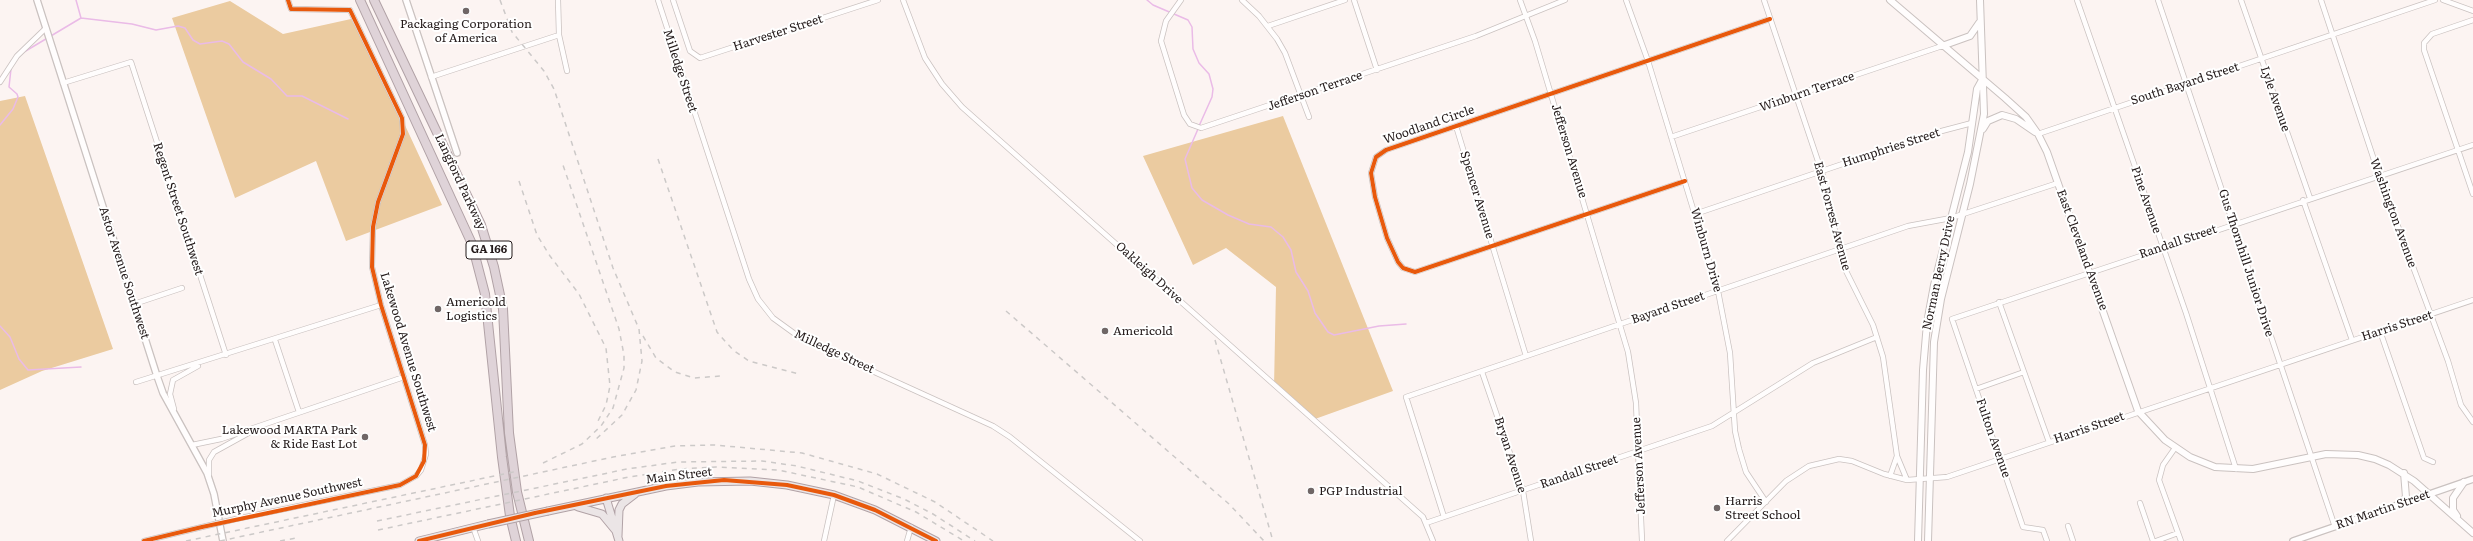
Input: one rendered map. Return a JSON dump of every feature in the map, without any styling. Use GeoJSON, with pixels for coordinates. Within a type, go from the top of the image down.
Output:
{"type":"FeatureCollection","features":[{"type":"Feature","properties":{"kind":"highway","name":"Langford Parkway"},"geometry":{"type":"LineString","coordinates":[[360,0],[472,244],[489,316],[502,457],[515,541]]}},
{"type":"Feature","properties":{"kind":"highway","name":"Langford Parkway"},"geometry":{"type":"LineString","coordinates":[[374,0],[478,219],[494,267],[503,309],[509,433],[517,492],[529,541]]}},
{"type":"Feature","properties":{"kind":"highway"},"geometry":{"type":"LineString","coordinates":[[524,523],[533,541]]}},
{"type":"Feature","properties":{"kind":"main road","name":"East Cleveland Avenue"},"geometry":{"type":"LineString","coordinates":[[1890,0],[2026,117],[2038,134],[2047,152],[2090,271],[2138,411],[2175,448],[2190,457],[2215,467],[2236,469],[2264,467],[2310,456],[2330,454],[2358,455],[2382,462],[2404,473],[2430,494],[2473,533]]}},
{"type":"Feature","properties":{"kind":"main road","name":"Norman Berry Drive"},"geometry":{"type":"LineString","coordinates":[[1928,541],[1934,342],[1941,299],[1980,134],[1985,94],[1982,80],[1980,0]]}},
{"type":"Feature","properties":{"kind":"main road"},"geometry":{"type":"LineString","coordinates":[[1942,46],[1970,36],[1980,22]]}},
{"type":"Feature","properties":{"kind":"main road","name":"Norman Berry Drive"},"geometry":{"type":"LineString","coordinates":[[1918,541],[1922,480],[1923,370],[1927,323],[1972,123],[1977,89],[1982,80]]}},
{"type":"Feature","properties":{"kind":"main road"},"geometry":{"type":"LineString","coordinates":[[1980,134],[1988,121],[2002,115],[2016,119],[2038,134]]}},
{"type":"Feature","properties":{"kind":"main road"},"geometry":{"type":"LineString","coordinates":[[2398,505],[2406,497],[2407,492],[2404,473]]}},
{"type":"Feature","properties":{"kind":"main road","name":"Main Street"},"geometry":{"type":"LineString","coordinates":[[418,541],[432,539],[473,527],[640,491],[666,486],[724,480],[786,485],[834,495],[875,510],[936,541]]}},
{"type":"Feature","properties":{"kind":"main road"},"geometry":{"type":"LineString","coordinates":[[2464,482],[2455,493],[2452,503],[2454,510],[2465,526]]}},
{"type":"Feature","properties":{"kind":"main road"},"geometry":{"type":"LineString","coordinates":[[618,536],[618,515],[622,504],[640,491]]}},
{"type":"Feature","properties":{"kind":"main road"},"geometry":{"type":"LineString","coordinates":[[606,498],[618,536]]}},
{"type":"Feature","properties":{"kind":"main road"},"geometry":{"type":"LineString","coordinates":[[574,506],[602,514],[618,536]]}},
{"type":"Feature","properties":{"kind":"street","name":"Astor Avenue Southwest"},"geometry":{"type":"LineString","coordinates":[[37,0],[157,376],[178,422],[192,445],[209,481],[223,541]]}},
{"type":"Feature","properties":{"kind":"street","name":"Lakewood Avenue Southwest"},"geometry":{"type":"LineString","coordinates":[[288,0],[290,8],[350,10],[404,125],[403,134],[378,202],[373,227],[372,267],[381,305],[425,446],[424,462]]}},
{"type":"Feature","properties":{"kind":"street"},"geometry":{"type":"LineString","coordinates":[[406,0],[457,153]]}},
{"type":"Feature","properties":{"kind":"street"},"geometry":{"type":"LineString","coordinates":[[558,0],[559,35],[567,71]]}},
{"type":"Feature","properties":{"kind":"street","name":"Milledge Street"},"geometry":{"type":"LineString","coordinates":[[658,0],[749,279],[758,299],[773,318],[802,339],[993,426],[1010,437],[1140,541]]}},
{"type":"Feature","properties":{"kind":"street","name":"Milledge Street"},"geometry":{"type":"LineString","coordinates":[[673,0],[687,40]]}},
{"type":"Feature","properties":{"kind":"street","name":"Harvester Street"},"geometry":{"type":"LineString","coordinates":[[687,40],[694,56],[704,57],[878,0]]}},
{"type":"Feature","properties":{"kind":"street","name":"Oakleigh Drive"},"geometry":{"type":"LineString","coordinates":[[903,0],[925,58],[942,84],[962,107],[1418,512],[1426,523],[1433,541]]}},
{"type":"Feature","properties":{"kind":"street","name":"Jefferson Terrace"},"geometry":{"type":"LineString","coordinates":[[1181,0],[1166,21],[1161,41],[1184,115],[1190,124],[1196,127],[1206,128],[1377,70],[1526,16],[1565,0]]}},
{"type":"Feature","properties":{"kind":"street"},"geometry":{"type":"LineString","coordinates":[[1242,0],[1268,26],[1285,53],[1309,117]]}},
{"type":"Feature","properties":{"kind":"street"},"geometry":{"type":"LineString","coordinates":[[1268,26],[1345,0]]}},
{"type":"Feature","properties":{"kind":"street"},"geometry":{"type":"LineString","coordinates":[[1354,0],[1377,70]]}},
{"type":"Feature","properties":{"kind":"street","name":"Jefferson Avenue"},"geometry":{"type":"LineString","coordinates":[[1520,0],[1551,94],[1621,324],[1633,380],[1642,541]]}},
{"type":"Feature","properties":{"kind":"street","name":"Winburn Drive"},"geometry":{"type":"LineString","coordinates":[[1626,0],[1648,61],[1718,291],[1730,353],[1735,431],[1742,461],[1752,483],[1766,502]]}},
{"type":"Feature","properties":{"kind":"street","name":"East Forrest Avenue"},"geometry":{"type":"LineString","coordinates":[[1764,0],[1821,171],[1838,250],[1846,274],[1867,311],[1877,337],[1885,368],[1893,439],[1897,456],[1907,480]]}},
{"type":"Feature","properties":{"kind":"street","name":"Pine Avenue"},"geometry":{"type":"LineString","coordinates":[[2077,0],[2210,388],[2236,469]]}},
{"type":"Feature","properties":{"kind":"street","name":"Gus Thornhill Junior Drive"},"geometry":{"type":"LineString","coordinates":[[2158,0],[2335,527]]}},
{"type":"Feature","properties":{"kind":"street","name":"Lyle Avenue"},"geometry":{"type":"LineString","coordinates":[[2241,0],[2310,198]]}},
{"type":"Feature","properties":{"kind":"street","name":"Washington Avenue"},"geometry":{"type":"LineString","coordinates":[[2321,0],[2379,175],[2461,404],[2473,422]]}},
{"type":"Feature","properties":{"kind":"street"},"geometry":{"type":"LineString","coordinates":[[2332,35],[2434,0]]}},
{"type":"Feature","properties":{"kind":"street"},"geometry":{"type":"LineString","coordinates":[[2443,0],[2473,11]]}},
{"type":"Feature","properties":{"kind":"street","name":"Woodland Circle"},"geometry":{"type":"LineString","coordinates":[[1685,181],[1493,247],[1420,271],[1410,272],[1398,262],[1380,220],[1371,173],[1376,157],[1386,150],[1770,19]]}},
{"type":"Feature","properties":{"kind":"street"},"geometry":{"type":"LineString","coordinates":[[2473,20],[2427,37],[2424,50],[2473,194]]}},
{"type":"Feature","properties":{"kind":"street"},"geometry":{"type":"LineString","coordinates":[[0,82],[17,56],[46,28]]}},
{"type":"Feature","properties":{"kind":"street"},"geometry":{"type":"LineString","coordinates":[[431,77],[559,35]]}},
{"type":"Feature","properties":{"kind":"street","name":"South Bayard Street"},"geometry":{"type":"LineString","coordinates":[[2038,134],[2332,35]]}},
{"type":"Feature","properties":{"kind":"street","name":"Winburn Terrace"},"geometry":{"type":"LineString","coordinates":[[1671,137],[1942,46]]}},
{"type":"Feature","properties":{"kind":"street","name":"Regent Street Southwest"},"geometry":{"type":"LineString","coordinates":[[63,83],[131,62],[226,355]]}},
{"type":"Feature","properties":{"kind":"street","name":"Humphries Street"},"geometry":{"type":"LineString","coordinates":[[1695,214],[1821,171],[1972,123]]}},
{"type":"Feature","properties":{"kind":"street","name":"Spencer Avenue"},"geometry":{"type":"LineString","coordinates":[[1456,126],[1526,356]]}},
{"type":"Feature","properties":{"kind":"street","name":"Randall Street"},"geometry":{"type":"LineString","coordinates":[[1952,319],[2233,223],[2473,145]]}},
{"type":"Feature","properties":{"kind":"street","name":"Bayard Street"},"geometry":{"type":"LineString","coordinates":[[1444,517],[1406,397],[1908,226],[1951,218],[2058,183]]}},
{"type":"Feature","properties":{"kind":"street"},"geometry":{"type":"LineString","coordinates":[[2303,200],[2352,340]]}},
{"type":"Feature","properties":{"kind":"street"},"geometry":{"type":"LineString","coordinates":[[134,304],[182,288]]}},
{"type":"Feature","properties":{"kind":"street","name":"Harris Street"},"geometry":{"type":"LineString","coordinates":[[1727,541],[1797,472],[1824,461],[1839,459],[1852,461],[1890,476],[1907,480],[1931,480],[1947,477],[2138,411],[2473,300]]}},
{"type":"Feature","properties":{"kind":"street"},"geometry":{"type":"LineString","coordinates":[[1999,302],[2049,442]]}},
{"type":"Feature","properties":{"kind":"street"},"geometry":{"type":"LineString","coordinates":[[136,382],[275,340],[381,305]]}},
{"type":"Feature","properties":{"kind":"street","name":"Fulton Avenue"},"geometry":{"type":"LineString","coordinates":[[1952,319],[2023,526],[2043,530],[2047,541]]}},
{"type":"Feature","properties":{"kind":"street"},"geometry":{"type":"LineString","coordinates":[[2380,331],[2424,458],[2433,462]]}},
{"type":"Feature","properties":{"kind":"street","name":"Randall Street"},"geometry":{"type":"LineString","coordinates":[[1426,523],[1712,426],[1734,414],[1813,363],[1877,337]]}},
{"type":"Feature","properties":{"kind":"street"},"geometry":{"type":"LineString","coordinates":[[275,340],[299,412]]}},
{"type":"Feature","properties":{"kind":"street"},"geometry":{"type":"LineString","coordinates":[[178,422],[170,394],[173,380],[213,359]]}},
{"type":"Feature","properties":{"kind":"street","name":"Bryan Avenue"},"geometry":{"type":"LineString","coordinates":[[1482,372],[1523,491],[1531,541]]}},
{"type":"Feature","properties":{"kind":"street"},"geometry":{"type":"LineString","coordinates":[[1976,389],[2024,372]]}},
{"type":"Feature","properties":{"kind":"street"},"geometry":{"type":"LineString","coordinates":[[192,445],[210,442],[266,425],[299,412],[404,377]]}},
{"type":"Feature","properties":{"kind":"street"},"geometry":{"type":"LineString","coordinates":[[209,481],[209,460],[214,452],[266,425]]}},
{"type":"Feature","properties":{"kind":"street"},"geometry":{"type":"LineString","coordinates":[[2175,448],[2163,465],[2160,480],[2181,541]]}},
{"type":"Feature","properties":{"kind":"street"},"geometry":{"type":"LineString","coordinates":[[1890,476],[1897,456]]}},
{"type":"Feature","properties":{"kind":"street","name":"Murphy Avenue Southwest"},"geometry":{"type":"LineString","coordinates":[[144,541],[202,526],[400,485],[416,476],[424,462]]}},
{"type":"Feature","properties":{"kind":"street","name":"RN Martin Street"},"geometry":{"type":"LineString","coordinates":[[2293,541],[2473,479]]}},
{"type":"Feature","properties":{"kind":"street"},"geometry":{"type":"LineString","coordinates":[[824,541],[834,495]]}},
{"type":"Feature","properties":{"kind":"street"},"geometry":{"type":"LineString","coordinates":[[2140,503],[2154,541],[2178,534]]}},
{"type":"Feature","properties":{"kind":"street"},"geometry":{"type":"LineString","coordinates":[[2068,526],[2073,541]]}},
{"type":"Feature","properties":{"kind":"street"},"geometry":{"type":"LineString","coordinates":[[473,527],[478,541]]}},
{"type":"Feature","properties":{"kind":"street"},"geometry":{"type":"LineString","coordinates":[[907,541],[911,527]]}},
{"type":"Feature","properties":{"kind":"shaded area"},"geometry":{"type":"Polygon","coordinates":[[[230,1],[283,34],[351,19],[384,80],[442,205],[346,241],[316,161],[235,198],[172,18],[230,1]]]}},
{"type":"Feature","properties":{"kind":"shaded area"},"geometry":{"type":"Polygon","coordinates":[[[25,96],[113,349],[42,371],[0,390],[0,101],[25,96]]]}},
{"type":"Feature","properties":{"kind":"shaded area"},"geometry":{"type":"Polygon","coordinates":[[[1283,116],[1393,391],[1315,419],[1274,387],[1276,287],[1226,248],[1193,265],[1143,156],[1283,116]]]}},
{"type":"Feature","properties":{"kind":"waterway"},"geometry":{"type":"LineString","coordinates":[[76,0],[81,18]]}},
{"type":"Feature","properties":{"kind":"waterway"},"geometry":{"type":"LineString","coordinates":[[1147,0],[1153,5],[1188,20],[1192,27],[1193,49],[1199,63],[1209,74],[1213,89],[1212,97],[1199,126]]}},
{"type":"Feature","properties":{"kind":"waterway"},"geometry":{"type":"LineString","coordinates":[[24,52],[81,18],[132,24],[156,30],[178,26],[185,28],[193,40],[200,44],[222,41],[229,44],[243,62],[271,79],[287,96],[302,96],[348,119]]}},
{"type":"Feature","properties":{"kind":"waterway"},"geometry":{"type":"LineString","coordinates":[[0,125],[13,109],[18,97],[17,94],[9,87],[11,69]]}},
{"type":"Feature","properties":{"kind":"waterway"},"geometry":{"type":"LineString","coordinates":[[1198,129],[1185,159],[1192,188],[1202,200],[1228,215],[1249,224],[1271,227],[1283,237],[1291,250],[1296,272],[1308,291],[1315,313],[1328,332],[1334,335],[1379,326],[1406,324]]}},
{"type":"Feature","properties":{"kind":"waterway"},"geometry":{"type":"LineString","coordinates":[[0,326],[10,337],[19,359],[28,370],[81,367]]}},
{"type":"Feature","properties":{"kind":"railway"},"geometry":{"type":"LineString","coordinates":[[500,0],[512,32],[544,71],[554,89],[613,268],[639,329],[642,361],[636,390],[622,415],[594,441]]}},
{"type":"Feature","properties":{"kind":"railway"},"geometry":{"type":"LineString","coordinates":[[658,159],[717,332],[733,350],[749,361],[799,374]]}},
{"type":"Feature","properties":{"kind":"railway"},"geometry":{"type":"LineString","coordinates":[[543,463],[582,444],[601,426],[613,408],[624,368],[624,355],[619,329],[563,165]]}},
{"type":"Feature","properties":{"kind":"railway"},"geometry":{"type":"LineString","coordinates":[[519,181],[537,235],[550,256],[579,294],[606,348],[610,386],[606,405],[597,423]]}},
{"type":"Feature","properties":{"kind":"railway"},"geometry":{"type":"LineString","coordinates":[[1006,311],[1229,504],[1264,541]]}},
{"type":"Feature","properties":{"kind":"railway"},"geometry":{"type":"LineString","coordinates":[[643,336],[656,358],[675,372],[694,378],[720,376]]}},
{"type":"Feature","properties":{"kind":"railway"},"geometry":{"type":"LineString","coordinates":[[1215,340],[1273,541]]}},
{"type":"Feature","properties":{"kind":"railway"},"geometry":{"type":"LineString","coordinates":[[220,541],[613,457],[675,446],[715,445],[802,453],[877,474],[935,502],[993,541]]}},
{"type":"Feature","properties":{"kind":"railway"},"geometry":{"type":"LineString","coordinates":[[377,521],[627,469],[678,462],[762,461],[797,466],[858,481],[904,499],[933,514],[975,541]]}},
{"type":"Feature","properties":{"kind":"railway"},"geometry":{"type":"LineString","coordinates":[[378,530],[629,477],[680,469],[716,467],[778,470],[858,487],[916,512],[964,541]]}},
{"type":"Feature","properties":{"kind":"railway"},"geometry":{"type":"LineString","coordinates":[[186,541],[518,471]]}},
{"type":"Feature","properties":{"kind":"railway"},"geometry":{"type":"LineString","coordinates":[[280,541],[296,538]]}},
{"type":"Feature","properties":{"kind":"cycle path"},"geometry":{"type":"LineString","coordinates":[[144,541],[202,527],[400,485],[416,476],[424,461],[425,445],[381,305],[372,267],[373,227],[378,202],[403,134],[402,118],[350,10],[291,9],[288,0]]}},
{"type":"Feature","properties":{"kind":"cycle path"},"geometry":{"type":"LineString","coordinates":[[1685,181],[1415,272],[1403,268],[1398,262],[1387,238],[1375,197],[1371,173],[1376,157],[1386,150],[1770,19]]}},
{"type":"Feature","properties":{"kind":"cycle path"},"geometry":{"type":"LineString","coordinates":[[419,541],[535,513],[666,486],[724,480],[787,485],[834,495],[875,510],[936,541]]}},
{"type":"Feature","properties":{"kind":"place","name":"Packaging Corporation of America"},"geometry":{"type":"Point","coordinates":[466,11]}},
{"type":"Feature","properties":{"kind":"place","name":"Americold Logistics"},"geometry":{"type":"Point","coordinates":[438,309]}},
{"type":"Feature","properties":{"kind":"place","name":"Americold"},"geometry":{"type":"Point","coordinates":[1105,331]}},
{"type":"Feature","properties":{"kind":"place","name":"Lakewood MARTA Park & Ride East Lot"},"geometry":{"type":"Point","coordinates":[365,437]}},
{"type":"Feature","properties":{"kind":"place","name":"PGP Industrial"},"geometry":{"type":"Point","coordinates":[1311,491]}},
{"type":"Feature","properties":{"kind":"place","name":"Harris Street School"},"geometry":{"type":"Point","coordinates":[1717,508]}}]}
